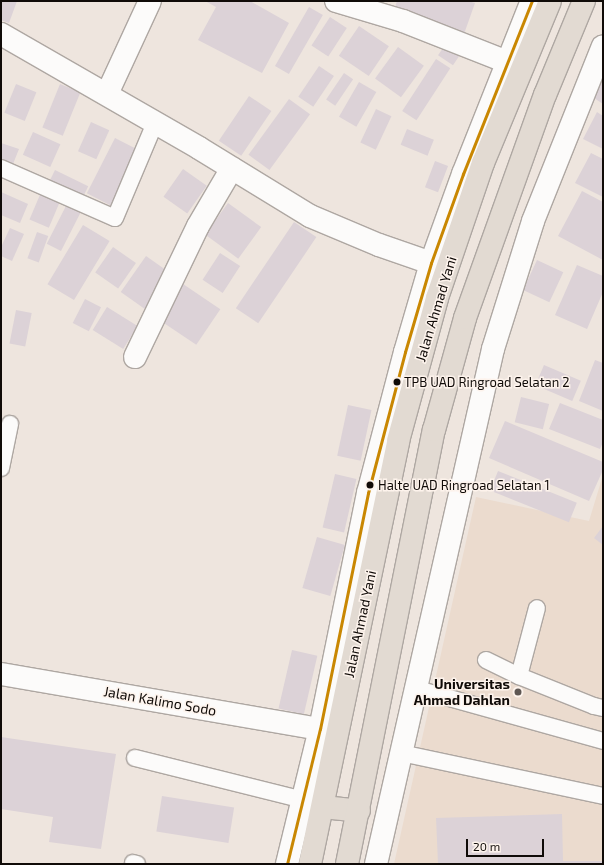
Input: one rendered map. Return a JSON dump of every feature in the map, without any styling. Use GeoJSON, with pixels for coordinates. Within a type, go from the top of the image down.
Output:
{"type":"FeatureCollection","features":[{"type":"Feature","properties":{"kind":"highway","name":"Jalan Ahmad Yani"},"geometry":{"type":"LineString","coordinates":[[310,864],[398,441],[437,298],[483,163],[550,1]]}},
{"type":"Feature","properties":{"kind":"highway"},"geometry":{"type":"LineString","coordinates":[[347,864],[359,811],[434,430],[459,340],[545,95],[584,1]]}},
{"type":"Feature","properties":{"kind":"highway"},"geometry":{"type":"LineString","coordinates":[[323,807],[359,811]]}},
{"type":"Feature","properties":{"kind":"street"},"geometry":{"type":"LineString","coordinates":[[107,94],[150,1]]}},
{"type":"Feature","properties":{"kind":"street"},"geometry":{"type":"LineString","coordinates":[[336,1],[404,21],[507,62]]}},
{"type":"Feature","properties":{"kind":"street"},"geometry":{"type":"LineString","coordinates":[[287,864],[320,728],[368,493],[431,263],[507,62],[532,1]]}},
{"type":"Feature","properties":{"kind":"street"},"geometry":{"type":"LineString","coordinates":[[1,34],[155,122],[310,216],[379,245],[431,263]]}},
{"type":"Feature","properties":{"kind":"street"},"geometry":{"type":"LineString","coordinates":[[376,864],[417,689],[493,349],[532,221],[603,46]]}},
{"type":"Feature","properties":{"kind":"street"},"geometry":{"type":"LineString","coordinates":[[135,357],[198,226],[232,168]]}},
{"type":"Feature","properties":{"kind":"street","name":"Jalan Kalimo Sodo"},"geometry":{"type":"LineString","coordinates":[[1,674],[320,728]]}},
{"type":"Feature","properties":{"kind":"lane"},"geometry":{"type":"LineString","coordinates":[[1,168],[115,218],[155,122]]}},
{"type":"Feature","properties":{"kind":"lane"},"geometry":{"type":"LineString","coordinates":[[1,468],[10,424]]}},
{"type":"Feature","properties":{"kind":"lane"},"geometry":{"type":"LineString","coordinates":[[519,676],[537,608]]}},
{"type":"Feature","properties":{"kind":"lane"},"geometry":{"type":"LineString","coordinates":[[486,660],[519,676],[594,706],[603,708]]}},
{"type":"Feature","properties":{"kind":"lane"},"geometry":{"type":"LineString","coordinates":[[417,689],[603,741]]}},
{"type":"Feature","properties":{"kind":"lane"},"geometry":{"type":"LineString","coordinates":[[401,753],[603,796]]}},
{"type":"Feature","properties":{"kind":"lane"},"geometry":{"type":"LineString","coordinates":[[135,758],[303,800]]}},
{"type":"Feature","properties":{"kind":"shaded area","name":"Universitas Ahmad Dahlan"},"geometry":{"type":"Polygon","coordinates":[[[603,475],[603,864],[394,864],[476,497],[589,521],[603,475]]]}},
{"type":"Feature","properties":{"kind":"building"},"geometry":{"type":"Polygon","coordinates":[[[1,1],[17,1],[9,23],[1,20],[1,1]]]}},
{"type":"Feature","properties":{"kind":"building"},"geometry":{"type":"Polygon","coordinates":[[[205,1],[250,1],[289,23],[262,73],[198,40],[216,7],[205,1]]]}},
{"type":"Feature","properties":{"kind":"building"},"geometry":{"type":"Polygon","coordinates":[[[397,1],[468,1],[475,3],[464,34],[394,10],[397,1]]]}},
{"type":"Feature","properties":{"kind":"building"},"geometry":{"type":"Polygon","coordinates":[[[309,7],[323,15],[289,74],[275,66],[309,7]]]}},
{"type":"Feature","properties":{"kind":"building"},"geometry":{"type":"Polygon","coordinates":[[[330,17],[347,28],[328,56],[311,46],[330,17]]]}},
{"type":"Feature","properties":{"kind":"building"},"geometry":{"type":"Polygon","coordinates":[[[359,26],[389,46],[369,76],[339,56],[359,26]]]}},
{"type":"Feature","properties":{"kind":"building"},"geometry":{"type":"Polygon","coordinates":[[[447,42],[462,52],[453,65],[438,55],[447,42]]]}},
{"type":"Feature","properties":{"kind":"building"},"geometry":{"type":"Polygon","coordinates":[[[398,47],[424,66],[401,97],[375,79],[398,47]]]}},
{"type":"Feature","properties":{"kind":"building"},"geometry":{"type":"Polygon","coordinates":[[[436,59],[450,68],[416,120],[402,111],[436,59]]]}},
{"type":"Feature","properties":{"kind":"building"},"geometry":{"type":"Polygon","coordinates":[[[319,66],[334,76],[313,107],[298,97],[319,66]]]}},
{"type":"Feature","properties":{"kind":"building"},"geometry":{"type":"Polygon","coordinates":[[[344,73],[353,79],[335,106],[326,100],[344,73]]]}},
{"type":"Feature","properties":{"kind":"building"},"geometry":{"type":"Polygon","coordinates":[[[603,78],[603,104],[591,96],[603,78]]]}},
{"type":"Feature","properties":{"kind":"building"},"geometry":{"type":"Polygon","coordinates":[[[359,82],[376,92],[356,127],[339,117],[359,82]]]}},
{"type":"Feature","properties":{"kind":"building"},"geometry":{"type":"Polygon","coordinates":[[[16,84],[36,92],[25,121],[4,113],[16,84]]]}},
{"type":"Feature","properties":{"kind":"building"},"geometry":{"type":"Polygon","coordinates":[[[60,84],[80,92],[63,136],[42,128],[60,84]]]}},
{"type":"Feature","properties":{"kind":"building"},"geometry":{"type":"Polygon","coordinates":[[[249,96],[271,111],[241,156],[219,141],[249,96]]]}},
{"type":"Feature","properties":{"kind":"building"},"geometry":{"type":"Polygon","coordinates":[[[289,99],[310,114],[269,170],[248,155],[289,99]]]}},
{"type":"Feature","properties":{"kind":"building"},"geometry":{"type":"Polygon","coordinates":[[[376,109],[391,116],[376,150],[360,143],[376,109]]]}},
{"type":"Feature","properties":{"kind":"building"},"geometry":{"type":"Polygon","coordinates":[[[597,112],[603,116],[603,149],[583,139],[597,112]]]}},
{"type":"Feature","properties":{"kind":"building"},"geometry":{"type":"Polygon","coordinates":[[[91,122],[109,130],[96,159],[78,151],[91,122]]]}},
{"type":"Feature","properties":{"kind":"building"},"geometry":{"type":"Polygon","coordinates":[[[407,129],[434,140],[428,156],[401,145],[407,129]]]}},
{"type":"Feature","properties":{"kind":"building"},"geometry":{"type":"Polygon","coordinates":[[[33,132],[60,144],[50,167],[23,155],[33,132]]]}},
{"type":"Feature","properties":{"kind":"building"},"geometry":{"type":"Polygon","coordinates":[[[115,138],[140,151],[112,206],[87,193],[115,138]]]}},
{"type":"Feature","properties":{"kind":"building"},"geometry":{"type":"Polygon","coordinates":[[[1,143],[19,149],[13,164],[1,160],[1,143]]]}},
{"type":"Feature","properties":{"kind":"building"},"geometry":{"type":"Polygon","coordinates":[[[591,153],[603,159],[603,197],[575,183],[591,153]]]}},
{"type":"Feature","properties":{"kind":"building"},"geometry":{"type":"Polygon","coordinates":[[[435,161],[448,166],[438,192],[425,187],[435,161]]]}},
{"type":"Feature","properties":{"kind":"building"},"geometry":{"type":"Polygon","coordinates":[[[183,169],[207,186],[187,213],[163,197],[183,169]]]}},
{"type":"Feature","properties":{"kind":"building"},"geometry":{"type":"Polygon","coordinates":[[[55,170],[88,186],[83,197],[50,181],[55,170]]]}},
{"type":"Feature","properties":{"kind":"building"},"geometry":{"type":"Polygon","coordinates":[[[42,190],[61,198],[49,228],[29,219],[42,190]]]}},
{"type":"Feature","properties":{"kind":"building"},"geometry":{"type":"Polygon","coordinates":[[[582,191],[603,202],[603,260],[558,236],[582,191]]]}},
{"type":"Feature","properties":{"kind":"building"},"geometry":{"type":"Polygon","coordinates":[[[1,192],[28,204],[20,223],[1,215],[1,192]]]}},
{"type":"Feature","properties":{"kind":"building"},"geometry":{"type":"Polygon","coordinates":[[[69,200],[83,207],[61,251],[47,244],[69,200]]]}},
{"type":"Feature","properties":{"kind":"building"},"geometry":{"type":"Polygon","coordinates":[[[228,203],[261,227],[238,259],[205,235],[228,203]]]}},
{"type":"Feature","properties":{"kind":"building"},"geometry":{"type":"Polygon","coordinates":[[[294,222],[316,237],[258,323],[236,308],[294,222]]]}},
{"type":"Feature","properties":{"kind":"building"},"geometry":{"type":"Polygon","coordinates":[[[83,225],[110,241],[74,300],[47,284],[83,225]]]}},
{"type":"Feature","properties":{"kind":"building"},"geometry":{"type":"Polygon","coordinates":[[[10,228],[24,234],[12,261],[1,256],[1,247],[10,228]]]}},
{"type":"Feature","properties":{"kind":"building"},"geometry":{"type":"Polygon","coordinates":[[[37,232],[48,236],[39,262],[27,258],[37,232]]]}},
{"type":"Feature","properties":{"kind":"building"},"geometry":{"type":"Polygon","coordinates":[[[113,247],[136,263],[118,288],[95,272],[113,247]]]}},
{"type":"Feature","properties":{"kind":"building"},"geometry":{"type":"Polygon","coordinates":[[[220,253],[240,266],[223,293],[203,280],[220,253]]]}},
{"type":"Feature","properties":{"kind":"building"},"geometry":{"type":"Polygon","coordinates":[[[146,256],[170,273],[145,309],[121,292],[146,256]]]}},
{"type":"Feature","properties":{"kind":"building"},"geometry":{"type":"Polygon","coordinates":[[[537,260],[563,272],[549,302],[523,290],[537,260]]]}},
{"type":"Feature","properties":{"kind":"building"},"geometry":{"type":"Polygon","coordinates":[[[577,265],[603,276],[603,292],[587,329],[555,315],[577,265]]]}},
{"type":"Feature","properties":{"kind":"building"},"geometry":{"type":"Polygon","coordinates":[[[183,284],[220,309],[196,345],[159,320],[183,284]]]}},
{"type":"Feature","properties":{"kind":"building"},"geometry":{"type":"Polygon","coordinates":[[[85,299],[101,307],[89,331],[73,323],[85,299]]]}},
{"type":"Feature","properties":{"kind":"building"},"geometry":{"type":"Polygon","coordinates":[[[107,307],[138,326],[123,349],[93,330],[107,307]]]}},
{"type":"Feature","properties":{"kind":"building"},"geometry":{"type":"Polygon","coordinates":[[[16,310],[32,313],[25,346],[10,343],[16,310]]]}},
{"type":"Feature","properties":{"kind":"building"},"geometry":{"type":"Polygon","coordinates":[[[595,360],[603,363],[603,411],[579,401],[595,360]]]}},
{"type":"Feature","properties":{"kind":"building"},"geometry":{"type":"Polygon","coordinates":[[[544,365],[581,381],[572,401],[535,385],[544,365]]]}},
{"type":"Feature","properties":{"kind":"building"},"geometry":{"type":"Polygon","coordinates":[[[521,397],[549,404],[543,429],[515,422],[521,397]]]}},
{"type":"Feature","properties":{"kind":"building"},"geometry":{"type":"Polygon","coordinates":[[[560,403],[603,420],[603,442],[600,449],[549,429],[560,403]]]}},
{"type":"Feature","properties":{"kind":"building"},"geometry":{"type":"Polygon","coordinates":[[[348,405],[371,410],[361,461],[337,456],[348,405]]]}},
{"type":"Feature","properties":{"kind":"building"},"geometry":{"type":"Polygon","coordinates":[[[505,421],[603,462],[603,470],[589,501],[489,458],[505,421]]]}},
{"type":"Feature","properties":{"kind":"building"},"geometry":{"type":"Polygon","coordinates":[[[498,471],[577,503],[569,522],[490,490],[498,471]]]}},
{"type":"Feature","properties":{"kind":"building"},"geometry":{"type":"Polygon","coordinates":[[[335,474],[356,479],[344,533],[323,528],[335,474]]]}},
{"type":"Feature","properties":{"kind":"building"},"geometry":{"type":"Polygon","coordinates":[[[603,526],[603,545],[594,538],[603,526]]]}},
{"type":"Feature","properties":{"kind":"building"},"geometry":{"type":"Polygon","coordinates":[[[317,537],[345,545],[330,596],[302,588],[317,537]]]}},
{"type":"Feature","properties":{"kind":"building"},"geometry":{"type":"Polygon","coordinates":[[[292,650],[317,656],[304,714],[279,708],[292,650]]]}},
{"type":"Feature","properties":{"kind":"building"},"geometry":{"type":"Polygon","coordinates":[[[1,737],[116,754],[101,849],[49,842],[53,817],[1,809],[1,737]]]}},
{"type":"Feature","properties":{"kind":"building"},"geometry":{"type":"Polygon","coordinates":[[[162,796],[234,807],[228,843],[156,832],[162,796]]]}},
{"type":"Feature","properties":{"kind":"building"},"geometry":{"type":"Polygon","coordinates":[[[562,814],[563,861],[603,861],[603,864],[438,864],[436,818],[562,814]]]}},
{"type":"Feature","properties":{"kind":"transit line"},"geometry":{"type":"LineString","coordinates":[[287,864],[320,729],[368,493],[405,352],[431,263],[463,174],[532,1]]}},
{"type":"Feature","properties":{"kind":"place","name":"TPB UAD Ringroad Selatan 2"},"geometry":{"type":"Point","coordinates":[397,382]}},
{"type":"Feature","properties":{"kind":"place","name":"Halte UAD Ringroad Selatan 1"},"geometry":{"type":"Point","coordinates":[370,485]}},
{"type":"Feature","properties":{"kind":"place","name":"Universitas Ahmad Dahlan"},"geometry":{"type":"Point","coordinates":[518,692]}}]}
